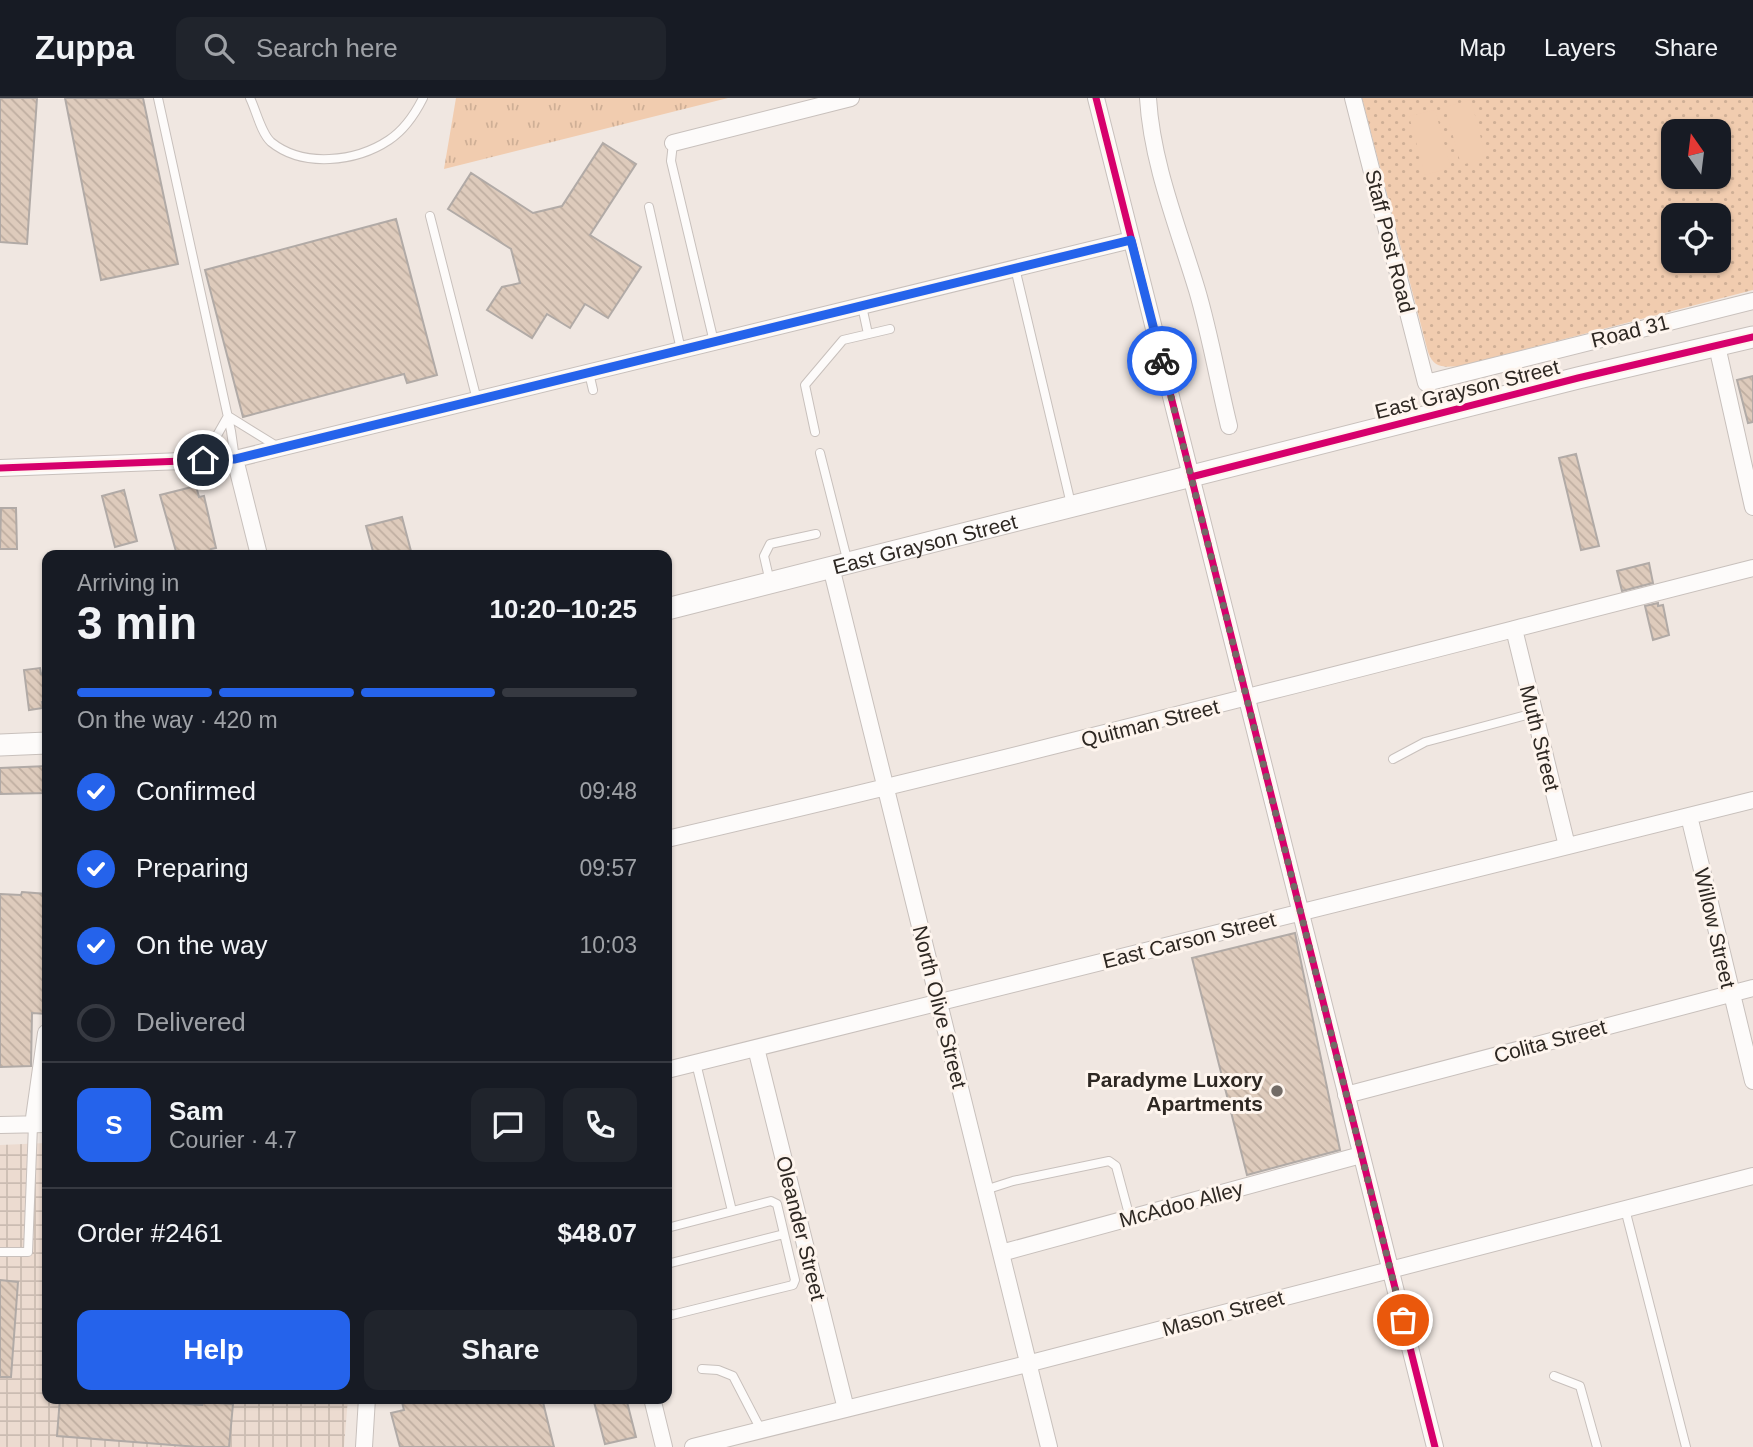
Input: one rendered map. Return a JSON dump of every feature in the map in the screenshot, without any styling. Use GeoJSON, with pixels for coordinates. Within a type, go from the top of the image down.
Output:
{"type":"FeatureCollection","features":[{"type":"Feature","properties":{"kind":"street"},"geometry":{"type":"LineString","coordinates":[[673,143],[851,98]]}},
{"type":"Feature","properties":{"kind":"street"},"geometry":{"type":"LineString","coordinates":[[1096,98],[1434,1447]]}},
{"type":"Feature","properties":{"kind":"street"},"geometry":{"type":"LineString","coordinates":[[1148,98],[1150,126],[1171,213],[1197,292],[1229,426]]}},
{"type":"Feature","properties":{"kind":"street","name":"Staff Post Road"},"geometry":{"type":"LineString","coordinates":[[1353,98],[1426,383]]}},
{"type":"Feature","properties":{"kind":"street"},"geometry":{"type":"LineString","coordinates":[[0,468],[235,459],[1131,240]]}},
{"type":"Feature","properties":{"kind":"street","name":"Road 31"},"geometry":{"type":"LineString","coordinates":[[1426,383],[1753,300]]}},
{"type":"Feature","properties":{"kind":"street","name":"East Grayson Street"},"geometry":{"type":"LineString","coordinates":[[672,608],[1578,378],[1753,337]]}},
{"type":"Feature","properties":{"kind":"street"},"geometry":{"type":"LineString","coordinates":[[1717,346],[1753,507]]}},
{"type":"Feature","properties":{"kind":"street"},"geometry":{"type":"LineString","coordinates":[[235,459],[258,550]]}},
{"type":"Feature","properties":{"kind":"street","name":"North Olive Street"},"geometry":{"type":"LineString","coordinates":[[840,565],[887,788],[1049,1447]]}},
{"type":"Feature","properties":{"kind":"street","name":"Quitman Street"},"geometry":{"type":"LineString","coordinates":[[672,838],[1247,699],[1753,568]]}},
{"type":"Feature","properties":{"kind":"street","name":"Muth Street"},"geometry":{"type":"LineString","coordinates":[[1514,629],[1567,846]]}},
{"type":"Feature","properties":{"kind":"street"},"geometry":{"type":"LineString","coordinates":[[0,744],[42,743]]}},
{"type":"Feature","properties":{"kind":"street","name":"East Carson Street"},"geometry":{"type":"LineString","coordinates":[[672,1069],[1753,800]]}},
{"type":"Feature","properties":{"kind":"street","name":"Willow Street"},"geometry":{"type":"LineString","coordinates":[[1689,816],[1753,1081]]}},
{"type":"Feature","properties":{"kind":"street","name":"Colita Street"},"geometry":{"type":"LineString","coordinates":[[1346,1095],[1753,988]]}},
{"type":"Feature","properties":{"kind":"street","name":"Oleander Street"},"geometry":{"type":"LineString","coordinates":[[756,1048],[846,1409]]}},
{"type":"Feature","properties":{"kind":"street"},"geometry":{"type":"LineString","coordinates":[[0,1125],[40,1124],[42,1094]]}},
{"type":"Feature","properties":{"kind":"street","name":"McAdoo Alley"},"geometry":{"type":"LineString","coordinates":[[1001,1253],[1361,1155]]}},
{"type":"Feature","properties":{"kind":"street","name":"Mason Street"},"geometry":{"type":"LineString","coordinates":[[692,1447],[1027,1364],[1753,1176]]}},
{"type":"Feature","properties":{"kind":"street"},"geometry":{"type":"LineString","coordinates":[[364,1447],[367,1404]]}},
{"type":"Feature","properties":{"kind":"street"},"geometry":{"type":"LineString","coordinates":[[653,1404],[664,1447]]}},
{"type":"Feature","properties":{"kind":"lane"},"geometry":{"type":"LineString","coordinates":[[158,98],[228,416],[235,459]]}},
{"type":"Feature","properties":{"kind":"lane"},"geometry":{"type":"LineString","coordinates":[[250,98],[269,140],[293,155],[323,160],[360,154],[389,140],[415,114],[423,98]]}},
{"type":"Feature","properties":{"kind":"lane"},"geometry":{"type":"LineString","coordinates":[[673,143],[671,161],[714,342]]}},
{"type":"Feature","properties":{"kind":"lane"},"geometry":{"type":"LineString","coordinates":[[649,207],[681,350]]}},
{"type":"Feature","properties":{"kind":"lane"},"geometry":{"type":"LineString","coordinates":[[430,216],[477,400]]}},
{"type":"Feature","properties":{"kind":"lane"},"geometry":{"type":"LineString","coordinates":[[1015,268],[1072,506]]}},
{"type":"Feature","properties":{"kind":"lane"},"geometry":{"type":"LineString","coordinates":[[862,306],[868,334]]}},
{"type":"Feature","properties":{"kind":"lane"},"geometry":{"type":"LineString","coordinates":[[815,432],[805,385],[843,340],[890,329]]}},
{"type":"Feature","properties":{"kind":"lane"},"geometry":{"type":"LineString","coordinates":[[589,372],[593,390]]}},
{"type":"Feature","properties":{"kind":"lane"},"geometry":{"type":"LineString","coordinates":[[228,416],[280,448]]}},
{"type":"Feature","properties":{"kind":"lane"},"geometry":{"type":"LineString","coordinates":[[203,460],[228,416]]}},
{"type":"Feature","properties":{"kind":"lane"},"geometry":{"type":"LineString","coordinates":[[820,453],[840,565]]}},
{"type":"Feature","properties":{"kind":"lane"},"geometry":{"type":"LineString","coordinates":[[770,582],[764,556],[770,544],[816,534]]}},
{"type":"Feature","properties":{"kind":"lane"},"geometry":{"type":"LineString","coordinates":[[1393,759],[1425,742],[1534,713]]}},
{"type":"Feature","properties":{"kind":"lane"},"geometry":{"type":"LineString","coordinates":[[696,1063],[732,1211]]}},
{"type":"Feature","properties":{"kind":"lane"},"geometry":{"type":"LineString","coordinates":[[0,1252],[28,1252],[40,1124]]}},
{"type":"Feature","properties":{"kind":"lane"},"geometry":{"type":"LineString","coordinates":[[985,1190],[1013,1181],[1109,1161],[1116,1166],[1130,1218]]}},
{"type":"Feature","properties":{"kind":"lane"},"geometry":{"type":"LineString","coordinates":[[672,1227],[771,1201],[776,1204],[795,1280],[793,1285],[672,1315]]}},
{"type":"Feature","properties":{"kind":"lane"},"geometry":{"type":"LineString","coordinates":[[1625,1209],[1686,1447]]}},
{"type":"Feature","properties":{"kind":"lane"},"geometry":{"type":"LineString","coordinates":[[672,1263],[784,1234]]}},
{"type":"Feature","properties":{"kind":"lane"},"geometry":{"type":"LineString","coordinates":[[702,1369],[718,1370],[733,1376],[761,1430]]}},
{"type":"Feature","properties":{"kind":"lane"},"geometry":{"type":"LineString","coordinates":[[1554,1376],[1580,1386],[1597,1447]]}},
{"type":"Feature","properties":{"kind":"shaded area"},"geometry":{"type":"Polygon","coordinates":[[[42,1143],[42,1404],[348,1404],[344,1447],[0,1447],[0,1145],[42,1143]]]}},
{"type":"Feature","properties":{"kind":"green space"},"geometry":{"type":"Polygon","coordinates":[[[456,98],[728,98],[444,169],[456,98]]]}},
{"type":"Feature","properties":{"kind":"green space"},"geometry":{"type":"Polygon","coordinates":[[[1362,98],[1753,98],[1753,290],[1460,366],[1444,366],[1430,358],[1362,98]]]}},
{"type":"Feature","properties":{"kind":"green space"},"geometry":{"type":"Polygon","coordinates":[[[1471,100],[1486,158],[1461,165],[1445,107],[1471,100]]]}},
{"type":"Feature","properties":{"kind":"green space"},"geometry":{"type":"Polygon","coordinates":[[[1435,110],[1451,168],[1425,175],[1409,116],[1435,110]]]}},
{"type":"Feature","properties":{"kind":"building"},"geometry":{"type":"Polygon","coordinates":[[[0,98],[37,98],[27,244],[0,242],[0,98]]]}},
{"type":"Feature","properties":{"kind":"building"},"geometry":{"type":"Polygon","coordinates":[[[65,98],[143,98],[178,264],[101,280],[65,98]]]}},
{"type":"Feature","properties":{"kind":"building"},"geometry":{"type":"Polygon","coordinates":[[[603,143],[636,164],[590,235],[641,267],[608,318],[585,304],[570,328],[547,314],[532,338],[487,310],[502,287],[520,283],[511,249],[448,209],[471,173],[533,213],[562,206],[603,143]]]}},
{"type":"Feature","properties":{"kind":"building"},"geometry":{"type":"Polygon","coordinates":[[[396,219],[437,375],[407,383],[404,374],[243,417],[205,270],[396,219]]]}},
{"type":"Feature","properties":{"kind":"building"},"geometry":{"type":"Polygon","coordinates":[[[1753,376],[1753,422],[1748,423],[1737,380],[1753,376]]]}},
{"type":"Feature","properties":{"kind":"building"},"geometry":{"type":"Polygon","coordinates":[[[1576,454],[1599,546],[1581,550],[1559,458],[1576,454]]]}},
{"type":"Feature","properties":{"kind":"building"},"geometry":{"type":"Polygon","coordinates":[[[196,486],[199,497],[204,496],[216,548],[176,550],[160,495],[196,486]]]}},
{"type":"Feature","properties":{"kind":"building"},"geometry":{"type":"Polygon","coordinates":[[[124,490],[137,541],[115,547],[102,496],[124,490]]]}},
{"type":"Feature","properties":{"kind":"building"},"geometry":{"type":"Polygon","coordinates":[[[1,508],[16,508],[17,549],[0,549],[1,508]]]}},
{"type":"Feature","properties":{"kind":"building"},"geometry":{"type":"Polygon","coordinates":[[[402,517],[411,550],[373,550],[366,526],[402,517]]]}},
{"type":"Feature","properties":{"kind":"building"},"geometry":{"type":"Polygon","coordinates":[[[1649,563],[1653,583],[1622,591],[1617,571],[1649,563]]]}},
{"type":"Feature","properties":{"kind":"building"},"geometry":{"type":"Polygon","coordinates":[[[1658,603],[1658,606],[1663,605],[1669,635],[1653,640],[1645,606],[1658,603]]]}},
{"type":"Feature","properties":{"kind":"building"},"geometry":{"type":"Polygon","coordinates":[[[40,668],[42,708],[29,710],[24,670],[40,668]]]}},
{"type":"Feature","properties":{"kind":"building"},"geometry":{"type":"Polygon","coordinates":[[[42,766],[42,793],[0,794],[0,768],[42,766]]]}},
{"type":"Feature","properties":{"kind":"building"},"geometry":{"type":"Polygon","coordinates":[[[22,892],[42,894],[42,1014],[32,1013],[31,1066],[0,1067],[0,894],[21,895],[22,892]]]}},
{"type":"Feature","properties":{"kind":"building","name":"Paradyme Luxory Apartments"},"geometry":{"type":"Polygon","coordinates":[[[1295,933],[1340,1150],[1247,1175],[1192,958],[1295,933]]]}},
{"type":"Feature","properties":{"kind":"building"},"geometry":{"type":"Polygon","coordinates":[[[0,1280],[18,1282],[11,1377],[0,1377],[0,1280]]]}},
{"type":"Feature","properties":{"kind":"building"},"geometry":{"type":"Polygon","coordinates":[[[60,1404],[233,1404],[229,1447],[57,1436],[60,1404]]]}},
{"type":"Feature","properties":{"kind":"building"},"geometry":{"type":"Polygon","coordinates":[[[402,1404],[543,1404],[554,1447],[400,1447],[391,1413],[404,1410],[402,1404]]]}},
{"type":"Feature","properties":{"kind":"building"},"geometry":{"type":"Polygon","coordinates":[[[595,1404],[628,1404],[636,1437],[605,1444],[595,1404]]]}},
{"type":"Feature","properties":{"kind":"cycle path"},"geometry":{"type":"LineString","coordinates":[[1096,98],[1435,1447]]}},
{"type":"Feature","properties":{"kind":"cycle path"},"geometry":{"type":"LineString","coordinates":[[0,468],[235,459],[1131,240]]}},
{"type":"Feature","properties":{"kind":"cycle path"},"geometry":{"type":"LineString","coordinates":[[1191,477],[1578,378],[1753,337]]}},
{"type":"Feature","properties":{"kind":"way so far"},"geometry":{"type":"LineString","coordinates":[[1162,361],[1403,1320]]}},
{"type":"Feature","properties":{"kind":"place","name":"Paradyme Luxory Apartments"},"geometry":{"type":"Point","coordinates":[1277,1091]}},
{"type":"Feature","properties":{"kind":"route"},"geometry":{"type":"LineString","coordinates":[[203,460],[235,459],[1131,240],[1162,361]]}}]}
